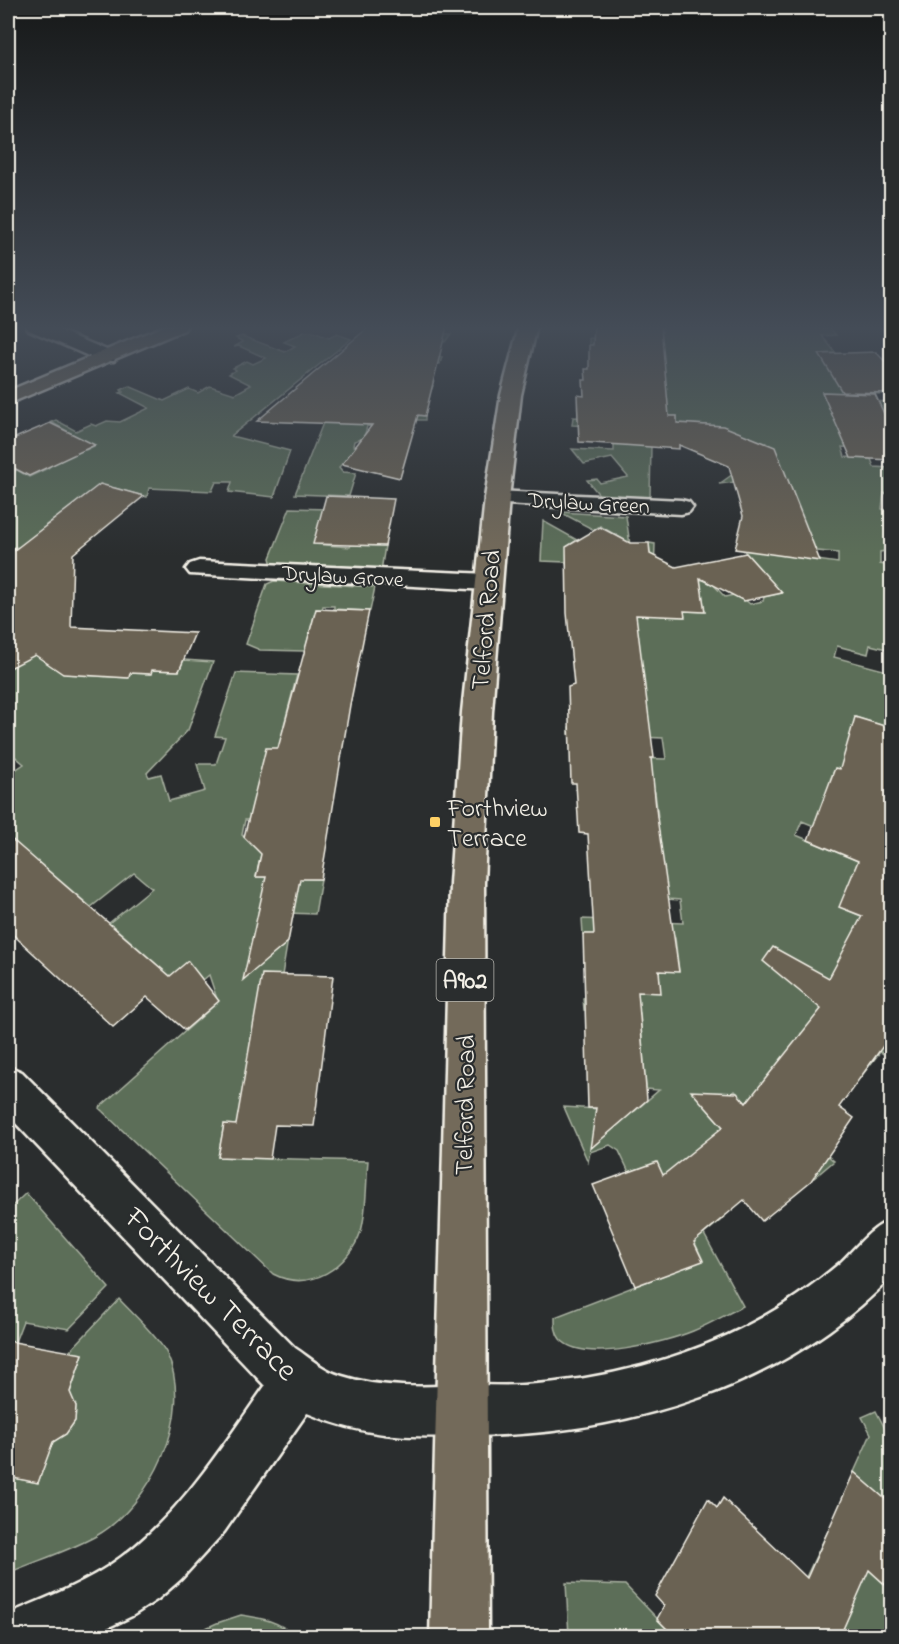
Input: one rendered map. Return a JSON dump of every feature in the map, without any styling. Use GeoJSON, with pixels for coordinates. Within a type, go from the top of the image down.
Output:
{"type":"FeatureCollection","features":[{"type":"Feature","properties":{"kind":"main road","name":"Telford Road"},"geometry":{"type":"LineString","coordinates":[[459,1636],[467,883],[477,712],[488,582],[510,403]]}},
{"type":"Feature","properties":{"kind":"street","name":"Drylaw Green"},"geometry":{"type":"LineString","coordinates":[[497,498],[681,507]]}},
{"type":"Feature","properties":{"kind":"street","name":"Drylaw Grove"},"geometry":{"type":"LineString","coordinates":[[199,569],[488,582]]}},
{"type":"Feature","properties":{"kind":"street","name":"Forthview Terrace"},"geometry":{"type":"LineString","coordinates":[[8,1086],[278,1365],[298,1381],[331,1399],[373,1410],[395,1413],[524,1410],[567,1405],[640,1390],[703,1371],[752,1351],[821,1309],[873,1264],[891,1242]]}},
{"type":"Feature","properties":{"kind":"street"},"geometry":{"type":"LineString","coordinates":[[24,1636],[94,1604],[136,1581],[168,1556],[224,1486],[298,1381]]}},
{"type":"Feature","properties":{"kind":"green space"},"geometry":{"type":"Polygon","coordinates":[[[139,403],[272,403],[231,436],[290,451],[274,497],[229,492],[232,482],[216,482],[212,491],[149,488],[147,497],[115,488],[80,513],[56,518],[46,525],[38,548],[8,547],[8,474],[17,470],[29,477],[48,468],[74,443],[86,450],[94,446],[51,422],[56,420],[76,431],[91,424],[96,426],[107,421],[120,422],[149,408],[139,403]]]}},
{"type":"Feature","properties":{"kind":"green space"},"geometry":{"type":"Polygon","coordinates":[[[335,403],[408,403],[385,414],[425,416],[425,420],[411,420],[409,427],[367,426],[364,438],[354,441],[353,446],[357,449],[339,467],[343,472],[356,473],[349,496],[295,494],[323,423],[335,403]]]}},
{"type":"Feature","properties":{"kind":"green space"},"geometry":{"type":"Polygon","coordinates":[[[606,403],[891,403],[891,412],[883,411],[888,425],[891,425],[891,430],[880,430],[867,448],[842,447],[845,457],[871,459],[874,467],[891,468],[891,495],[884,493],[882,509],[891,511],[891,550],[880,552],[880,564],[891,566],[891,650],[870,645],[868,654],[837,646],[834,657],[891,672],[891,728],[855,717],[883,750],[891,753],[891,788],[835,768],[830,780],[891,803],[891,816],[882,844],[891,847],[891,858],[802,821],[796,835],[858,861],[840,907],[892,929],[891,936],[859,922],[829,979],[796,988],[891,1042],[891,1057],[880,1052],[860,1078],[801,1034],[828,1156],[834,1161],[814,1178],[735,1091],[709,1111],[723,1127],[688,1172],[725,1217],[704,1234],[743,1306],[680,1336],[625,1349],[605,1351],[571,1347],[560,1339],[556,1332],[555,1317],[703,1260],[657,1163],[629,1172],[619,1151],[610,1145],[590,1152],[588,1162],[564,1107],[635,1111],[659,1090],[646,1089],[640,1013],[584,1010],[583,998],[659,971],[679,971],[675,938],[583,934],[582,919],[683,923],[680,900],[667,899],[648,817],[658,817],[655,792],[577,789],[632,758],[666,759],[663,738],[569,734],[569,727],[649,730],[643,671],[567,570],[566,562],[541,561],[543,521],[577,540],[571,544],[628,542],[600,526],[594,530],[560,512],[626,516],[632,560],[651,561],[649,543],[655,544],[654,576],[661,616],[684,617],[684,611],[705,612],[700,580],[709,580],[725,597],[738,594],[750,604],[763,601],[764,597],[782,593],[737,543],[788,556],[838,563],[838,553],[797,549],[759,479],[719,484],[754,459],[739,433],[730,429],[707,440],[706,425],[677,423],[677,416],[663,416],[651,447],[650,497],[646,499],[601,497],[587,480],[597,479],[600,483],[628,477],[612,458],[584,464],[572,449],[614,451],[614,439],[623,428],[572,425],[573,417],[600,418],[606,403]]]}},
{"type":"Feature","properties":{"kind":"green space"},"geometry":{"type":"Polygon","coordinates":[[[290,508],[327,509],[314,544],[350,547],[351,545],[385,546],[381,571],[272,565],[270,558],[290,508]]]}},
{"type":"Feature","properties":{"kind":"green space"},"geometry":{"type":"Polygon","coordinates":[[[274,581],[375,587],[370,611],[334,609],[334,606],[323,606],[322,609],[316,609],[305,651],[260,650],[246,644],[267,584],[274,581]]]}},
{"type":"Feature","properties":{"kind":"green space"},"geometry":{"type":"Polygon","coordinates":[[[8,636],[54,645],[78,675],[128,678],[130,673],[150,674],[152,670],[179,671],[184,660],[213,662],[188,730],[147,773],[149,777],[161,774],[169,801],[205,791],[197,764],[216,764],[225,737],[215,736],[236,673],[297,675],[284,725],[269,820],[245,820],[242,835],[248,841],[264,842],[256,877],[321,879],[315,914],[259,912],[288,939],[282,975],[236,1125],[224,1124],[218,1157],[368,1161],[361,1231],[347,1256],[326,1273],[301,1280],[287,1279],[273,1274],[99,1108],[218,1002],[209,975],[203,980],[170,976],[113,926],[55,973],[92,937],[152,888],[134,873],[91,907],[38,862],[8,884],[8,854],[19,846],[8,836],[8,775],[24,764],[13,755],[8,758],[8,636]]]}},
{"type":"Feature","properties":{"kind":"green space"},"geometry":{"type":"Polygon","coordinates":[[[26,1193],[109,1288],[69,1329],[23,1321],[15,1342],[8,1341],[8,1210],[26,1193]]]}},
{"type":"Feature","properties":{"kind":"green space"},"geometry":{"type":"Polygon","coordinates":[[[119,1299],[163,1348],[174,1378],[175,1404],[171,1430],[163,1456],[150,1481],[116,1522],[86,1541],[8,1573],[8,1477],[38,1483],[53,1440],[66,1434],[75,1421],[76,1406],[69,1396],[83,1354],[69,1352],[119,1299]]]}},
{"type":"Feature","properties":{"kind":"green space"},"geometry":{"type":"Polygon","coordinates":[[[876,1411],[891,1440],[891,1504],[854,1472],[871,1434],[862,1417],[876,1411]]]}},
{"type":"Feature","properties":{"kind":"green space"},"geometry":{"type":"Polygon","coordinates":[[[827,1533],[891,1590],[891,1636],[840,1636],[848,1617],[806,1577],[827,1533]]]}},
{"type":"Feature","properties":{"kind":"green space"},"geometry":{"type":"Polygon","coordinates":[[[566,1583],[625,1585],[674,1636],[569,1636],[566,1583]]]}},
{"type":"Feature","properties":{"kind":"green space"},"geometry":{"type":"Polygon","coordinates":[[[241,1615],[276,1624],[294,1636],[188,1636],[217,1623],[241,1615]]]}},
{"type":"Feature","properties":{"kind":"building"},"geometry":{"type":"Polygon","coordinates":[[[279,403],[428,403],[425,416],[418,415],[400,478],[342,464],[372,425],[257,421],[279,403]]]}},
{"type":"Feature","properties":{"kind":"building"},"geometry":{"type":"Polygon","coordinates":[[[577,403],[668,403],[669,416],[677,416],[677,423],[723,426],[775,447],[820,561],[735,549],[743,516],[729,466],[679,445],[679,449],[579,442],[577,403]]]}},
{"type":"Feature","properties":{"kind":"building"},"geometry":{"type":"Polygon","coordinates":[[[827,403],[879,403],[891,429],[891,460],[851,458],[827,403]]]}},
{"type":"Feature","properties":{"kind":"building"},"geometry":{"type":"Polygon","coordinates":[[[50,423],[95,445],[29,476],[8,465],[8,441],[50,423]]]}},
{"type":"Feature","properties":{"kind":"building"},"geometry":{"type":"Polygon","coordinates":[[[100,484],[144,496],[73,554],[71,627],[195,633],[179,671],[152,670],[151,674],[130,673],[129,678],[63,674],[35,655],[8,669],[8,555],[100,484]]]}},
{"type":"Feature","properties":{"kind":"building"},"geometry":{"type":"Polygon","coordinates":[[[326,496],[394,499],[385,546],[313,544],[326,496]]]}},
{"type":"Feature","properties":{"kind":"building"},"geometry":{"type":"Polygon","coordinates":[[[600,527],[630,543],[649,543],[650,554],[676,567],[746,553],[782,593],[744,601],[700,578],[705,612],[684,611],[685,617],[636,615],[654,758],[651,758],[657,817],[679,972],[659,971],[661,993],[638,992],[647,1100],[590,1149],[596,1108],[588,1108],[583,934],[594,934],[588,834],[579,833],[576,783],[571,783],[568,687],[574,685],[567,613],[566,547],[600,527]]]}},
{"type":"Feature","properties":{"kind":"building"},"geometry":{"type":"Polygon","coordinates":[[[316,609],[369,611],[350,705],[321,879],[300,879],[288,942],[243,980],[266,877],[256,877],[261,854],[244,837],[266,748],[278,748],[316,609]]]}},
{"type":"Feature","properties":{"kind":"building"},"geometry":{"type":"Polygon","coordinates":[[[855,717],[891,728],[891,1035],[839,1107],[854,1118],[811,1181],[762,1221],[744,1200],[694,1242],[703,1261],[635,1286],[593,1185],[657,1162],[663,1175],[723,1127],[691,1091],[737,1093],[746,1103],[821,1009],[763,961],[773,947],[829,978],[862,916],[839,907],[858,861],[808,840],[835,768],[840,769],[855,717]]]}},
{"type":"Feature","properties":{"kind":"building"},"geometry":{"type":"Polygon","coordinates":[[[8,836],[170,976],[188,961],[219,1001],[185,1030],[147,997],[113,1027],[8,930],[8,836]]]}},
{"type":"Feature","properties":{"kind":"building"},"geometry":{"type":"Polygon","coordinates":[[[262,974],[333,976],[314,1126],[275,1125],[270,1159],[218,1157],[224,1124],[236,1125],[262,974]]]}},
{"type":"Feature","properties":{"kind":"building"},"geometry":{"type":"Polygon","coordinates":[[[8,1341],[83,1354],[70,1392],[76,1406],[75,1421],[66,1434],[53,1442],[38,1483],[8,1477],[8,1341]]]}},
{"type":"Feature","properties":{"kind":"building"},"geometry":{"type":"Polygon","coordinates":[[[854,1472],[891,1504],[891,1590],[869,1570],[840,1636],[674,1636],[657,1619],[664,1606],[655,1596],[708,1499],[717,1508],[723,1498],[807,1578],[854,1472]]]}},
{"type":"Feature","properties":{"kind":"place","name":"Forthview Terrace"},"geometry":{"type":"Point","coordinates":[435,822]}}]}
